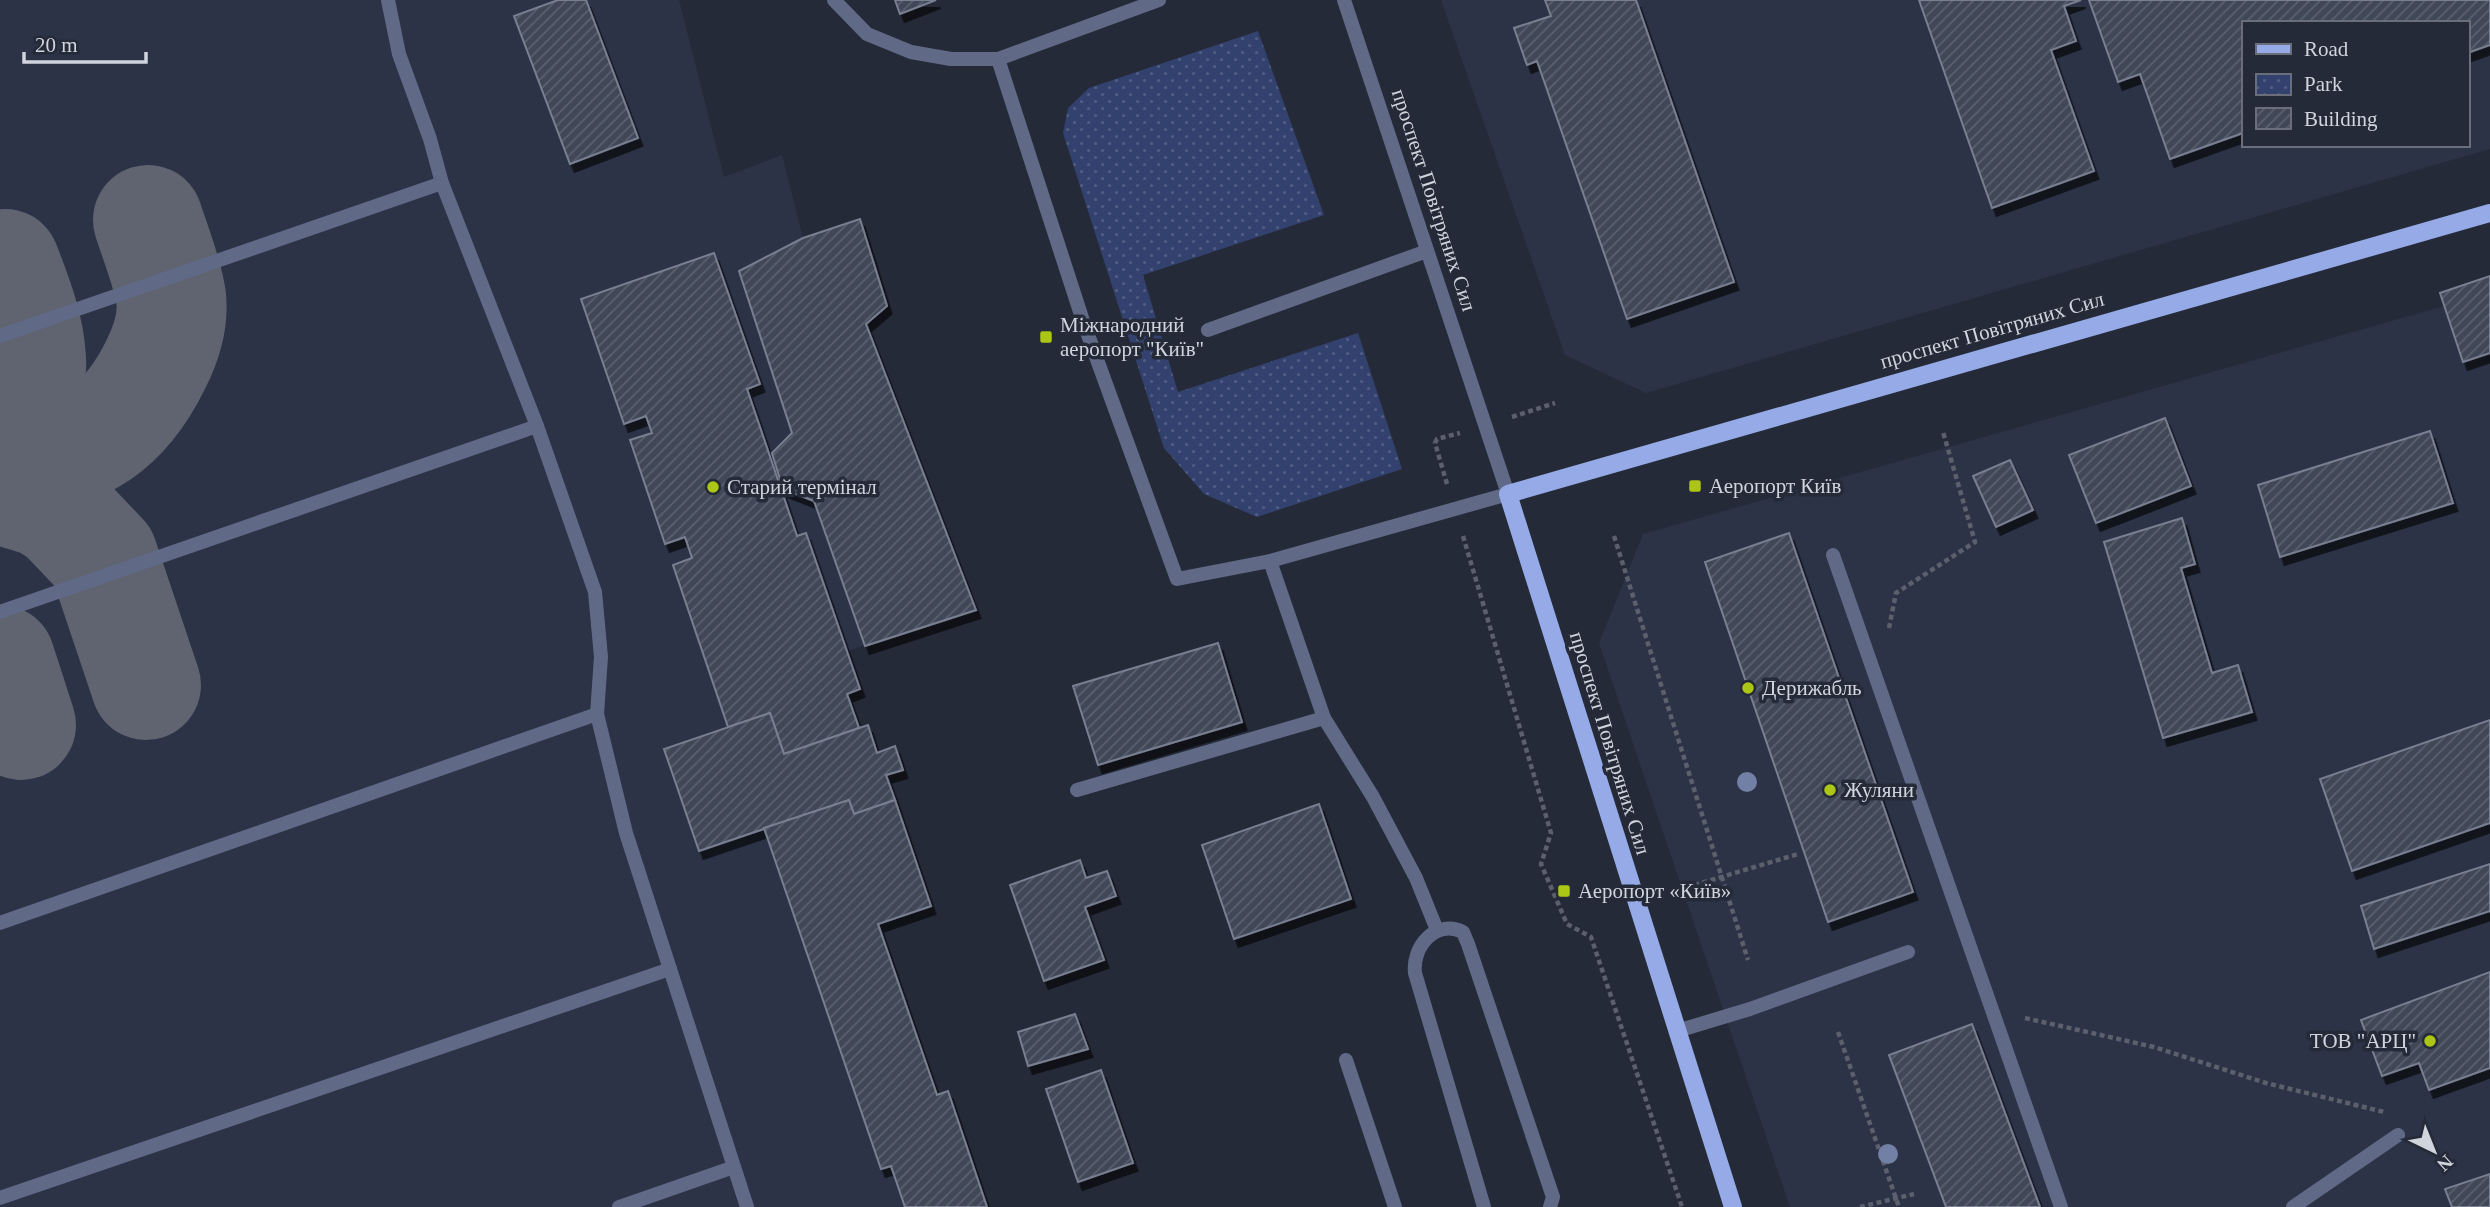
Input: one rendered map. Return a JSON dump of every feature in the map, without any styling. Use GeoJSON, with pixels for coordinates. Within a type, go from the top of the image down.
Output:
{"type":"FeatureCollection","features":[{"type":"Feature","properties":{"kind":"main road","name":"проспект Повітряних Сил"},"geometry":{"type":"LineString","coordinates":[[1733,1207],[1508,494],[2490,212]]}},
{"type":"Feature","properties":{"kind":"street"},"geometry":{"type":"LineString","coordinates":[[388,0],[399,54],[430,139],[442,183],[537,426],[595,592],[601,657],[597,715],[626,833],[747,1207]]}},
{"type":"Feature","properties":{"kind":"street"},"geometry":{"type":"LineString","coordinates":[[834,0],[867,34],[911,51],[951,60],[998,59],[1159,0]]}},
{"type":"Feature","properties":{"kind":"street","name":"проспект Повітряних Сил"},"geometry":{"type":"LineString","coordinates":[[1344,0],[1508,494]]}},
{"type":"Feature","properties":{"kind":"street"},"geometry":{"type":"LineString","coordinates":[[998,59],[1083,321],[1177,579],[1270,561],[1508,494]]}},
{"type":"Feature","properties":{"kind":"street"},"geometry":{"type":"LineString","coordinates":[[0,337],[442,183]]}},
{"type":"Feature","properties":{"kind":"street"},"geometry":{"type":"LineString","coordinates":[[1208,330],[1427,251]]}},
{"type":"Feature","properties":{"kind":"street"},"geometry":{"type":"LineString","coordinates":[[0,612],[537,426]]}},
{"type":"Feature","properties":{"kind":"street"},"geometry":{"type":"LineString","coordinates":[[1833,555],[2062,1207]]}},
{"type":"Feature","properties":{"kind":"street"},"geometry":{"type":"LineString","coordinates":[[1270,561],[1324,718],[1373,797],[1416,878],[1437,930]]}},
{"type":"Feature","properties":{"kind":"street"},"geometry":{"type":"LineString","coordinates":[[0,923],[597,715]]}},
{"type":"Feature","properties":{"kind":"street"},"geometry":{"type":"LineString","coordinates":[[1077,790],[1324,718]]}},
{"type":"Feature","properties":{"kind":"street"},"geometry":{"type":"LineString","coordinates":[[1484,1207],[1415,973],[1413,959],[1419,946],[1437,930],[1453,928],[1463,932],[1468,944],[1553,1197],[1550,1207]]}},
{"type":"Feature","properties":{"kind":"street"},"geometry":{"type":"LineString","coordinates":[[1677,1031],[1750,1009],[1908,952]]}},
{"type":"Feature","properties":{"kind":"street"},"geometry":{"type":"LineString","coordinates":[[0,1198],[670,969]]}},
{"type":"Feature","properties":{"kind":"street"},"geometry":{"type":"LineString","coordinates":[[1346,1060],[1395,1207]]}},
{"type":"Feature","properties":{"kind":"street"},"geometry":{"type":"LineString","coordinates":[[2293,1207],[2394,1138]]}},
{"type":"Feature","properties":{"kind":"street"},"geometry":{"type":"LineString","coordinates":[[619,1207],[734,1167]]}},
{"type":"Feature","properties":{"kind":"path"},"geometry":{"type":"LineString","coordinates":[[1555,404],[1435,441],[1551,833],[1541,864],[1567,924],[1591,937],[1682,1207]]}},
{"type":"Feature","properties":{"kind":"path"},"geometry":{"type":"LineString","coordinates":[[1888,634],[1896,593],[1975,542],[1943,432]]}},
{"type":"Feature","properties":{"kind":"path"},"geometry":{"type":"LineString","coordinates":[[1614,536],[1748,960]]}},
{"type":"Feature","properties":{"kind":"path"},"geometry":{"type":"LineString","coordinates":[[1678,890],[1798,854]]}},
{"type":"Feature","properties":{"kind":"path"},"geometry":{"type":"LineString","coordinates":[[2021,1017],[2154,1047],[2266,1083],[2383,1110],[2394,1138]]}},
{"type":"Feature","properties":{"kind":"path"},"geometry":{"type":"LineString","coordinates":[[1838,1032],[1899,1207]]}},
{"type":"Feature","properties":{"kind":"path"},"geometry":{"type":"LineString","coordinates":[[1860,1207],[1896,1196],[1914,1194]]}},
{"type":"Feature","properties":{"kind":"shaded area"},"geometry":{"type":"Polygon","coordinates":[[[0,0],[679,0],[724,177],[782,155],[803,238],[860,219],[887,306],[866,324],[976,610],[847,651],[847,694],[859,728],[868,725],[878,753],[895,746],[903,770],[887,776],[931,906],[878,924],[936,1094],[948,1091],[987,1207],[0,1207],[0,0]]]}},
{"type":"Feature","properties":{"kind":"shaded area"},"geometry":{"type":"Polygon","coordinates":[[[1441,0],[2490,0],[2490,149],[1646,393],[1565,355],[1441,0]]]}},
{"type":"Feature","properties":{"kind":"shaded area"},"geometry":{"type":"Polygon","coordinates":[[[2490,293],[2490,1207],[1790,1207],[1599,643],[1643,534],[2490,293]]]}},
{"type":"Feature","properties":{"kind":"green space"},"geometry":{"type":"Polygon","coordinates":[[[1258,31],[1324,215],[1143,275],[1178,392],[1358,333],[1402,469],[1257,517],[1204,494],[1164,448],[1063,133],[1068,108],[1089,88],[1258,31]]]}},
{"type":"Feature","properties":{"kind":"building"},"geometry":{"type":"Polygon","coordinates":[[[558,0],[586,0],[638,138],[570,164],[514,16],[558,0]]]}},
{"type":"Feature","properties":{"kind":"building"},"geometry":{"type":"Polygon","coordinates":[[[895,0],[936,0],[900,14],[895,0]]]}},
{"type":"Feature","properties":{"kind":"building"},"geometry":{"type":"Polygon","coordinates":[[[1545,0],[1636,0],[1734,282],[1627,319],[1537,61],[1527,65],[1514,28],[1551,16],[1545,0]]]}},
{"type":"Feature","properties":{"kind":"building"},"geometry":{"type":"Polygon","coordinates":[[[1919,0],[2081,0],[2064,6],[2076,41],[2051,50],[2094,171],[1992,208],[1919,0]]]}},
{"type":"Feature","properties":{"kind":"building"},"geometry":{"type":"Polygon","coordinates":[[[2089,0],[2490,0],[2490,45],[2469,52],[2469,21],[2242,21],[2242,133],[2170,159],[2140,74],[2118,82],[2089,0]]]}},
{"type":"Feature","properties":{"kind":"building"},"geometry":{"type":"Polygon","coordinates":[[[860,219],[887,306],[866,324],[976,610],[865,646],[814,501],[783,489],[772,453],[792,433],[739,271],[803,238],[860,219]]]}},
{"type":"Feature","properties":{"kind":"building","name":"Старий термінал"},"geometry":{"type":"Polygon","coordinates":[[[714,253],[760,384],[747,389],[797,536],[806,533],[860,689],[847,694],[859,728],[784,754],[770,713],[728,727],[673,565],[692,558],[685,537],[665,544],[630,440],[652,433],[646,416],[624,424],[581,299],[714,253]]]}},
{"type":"Feature","properties":{"kind":"building"},"geometry":{"type":"Polygon","coordinates":[[[2490,276],[2490,353],[2463,362],[2440,293],[2490,276]]]}},
{"type":"Feature","properties":{"kind":"building"},"geometry":{"type":"Polygon","coordinates":[[[2165,418],[2191,486],[2096,523],[2069,455],[2165,418]]]}},
{"type":"Feature","properties":{"kind":"building"},"geometry":{"type":"Polygon","coordinates":[[[2430,431],[2453,503],[2280,557],[2258,485],[2430,431]]]}},
{"type":"Feature","properties":{"kind":"building"},"geometry":{"type":"Polygon","coordinates":[[[2010,460],[2033,510],[1996,527],[1973,476],[2010,460]]]}},
{"type":"Feature","properties":{"kind":"building"},"geometry":{"type":"Polygon","coordinates":[[[2182,518],[2195,564],[2181,568],[2212,673],[2238,665],[2252,712],[2163,738],[2104,542],[2182,518]]]}},
{"type":"Feature","properties":{"kind":"building","name":"Жуляни"},"geometry":{"type":"Polygon","coordinates":[[[1789,533],[1913,892],[1828,922],[1705,562],[1789,533]]]}},
{"type":"Feature","properties":{"kind":"building"},"geometry":{"type":"Polygon","coordinates":[[[1218,643],[1242,722],[1098,765],[1073,686],[1218,643]]]}},
{"type":"Feature","properties":{"kind":"building"},"geometry":{"type":"Polygon","coordinates":[[[770,713],[784,754],[868,725],[877,753],[895,746],[903,770],[886,775],[895,800],[854,814],[849,800],[699,851],[664,749],[770,713]]]}},
{"type":"Feature","properties":{"kind":"building"},"geometry":{"type":"Polygon","coordinates":[[[2490,720],[2490,823],[2352,871],[2320,779],[2490,720]]]}},
{"type":"Feature","properties":{"kind":"building"},"geometry":{"type":"Polygon","coordinates":[[[849,800],[854,814],[895,800],[931,906],[878,924],[937,1095],[948,1091],[987,1207],[905,1207],[891,1166],[881,1169],[764,828],[849,800]]]}},
{"type":"Feature","properties":{"kind":"building"},"geometry":{"type":"Polygon","coordinates":[[[1319,804],[1351,899],[1234,939],[1202,845],[1319,804]]]}},
{"type":"Feature","properties":{"kind":"building"},"geometry":{"type":"Polygon","coordinates":[[[1080,860],[1086,878],[1107,871],[1116,896],[1085,907],[1104,960],[1044,981],[1010,885],[1080,860]]]}},
{"type":"Feature","properties":{"kind":"building"},"geometry":{"type":"Polygon","coordinates":[[[2490,864],[2490,911],[2374,949],[2361,906],[2490,864]]]}},
{"type":"Feature","properties":{"kind":"building","name":"ТОВ \"АРЦ\""},"geometry":{"type":"Polygon","coordinates":[[[2490,972],[2490,1068],[2429,1090],[2419,1063],[2382,1076],[2361,1020],[2490,972]]]}},
{"type":"Feature","properties":{"kind":"building"},"geometry":{"type":"Polygon","coordinates":[[[1075,1014],[1088,1049],[1028,1066],[1018,1032],[1075,1014]]]}},
{"type":"Feature","properties":{"kind":"building"},"geometry":{"type":"Polygon","coordinates":[[[1972,1024],[2040,1207],[1946,1207],[1889,1055],[1972,1024]]]}},
{"type":"Feature","properties":{"kind":"building"},"geometry":{"type":"Polygon","coordinates":[[[1101,1070],[1133,1163],[1078,1182],[1046,1089],[1101,1070]]]}},
{"type":"Feature","properties":{"kind":"building"},"geometry":{"type":"Polygon","coordinates":[[[2490,1174],[2490,1207],[2452,1207],[2445,1189],[2490,1174]]]}},
{"type":"Feature","properties":{"kind":"taxiway"},"geometry":{"type":"LineString","coordinates":[[0,475],[51,458],[92,439],[110,427],[141,390],[163,348],[171,315],[167,278],[148,220]]}},
{"type":"Feature","properties":{"kind":"taxiway"},"geometry":{"type":"LineString","coordinates":[[0,450],[25,404],[31,359],[22,313],[5,264]]}},
{"type":"Feature","properties":{"kind":"taxiway"},"geometry":{"type":"LineString","coordinates":[[0,489],[43,502],[63,515],[103,557],[146,685]]}},
{"type":"Feature","properties":{"kind":"taxiway"},"geometry":{"type":"LineString","coordinates":[[0,660],[21,725]]}},
{"type":"Feature","properties":{"kind":"place","name":"Міжнародний аеропорт \"Київ\""},"geometry":{"type":"Point","coordinates":[1046,337]}},
{"type":"Feature","properties":{"kind":"place","name":"Аеропорт Київ"},"geometry":{"type":"Point","coordinates":[1695,486]}},
{"type":"Feature","properties":{"kind":"place","name":"Старий термінал"},"geometry":{"type":"Point","coordinates":[713,487]}},
{"type":"Feature","properties":{"kind":"place","name":"Дерижабль"},"geometry":{"type":"Point","coordinates":[1748,688]}},
{"type":"Feature","properties":{"kind":"place","name":"Жуляни"},"geometry":{"type":"Point","coordinates":[1830,790]}},
{"type":"Feature","properties":{"kind":"place","name":"Аеропорт «Київ»"},"geometry":{"type":"Point","coordinates":[1564,891]}},
{"type":"Feature","properties":{"kind":"place","name":"ТОВ \"АРЦ\""},"geometry":{"type":"Point","coordinates":[2430,1041]}}]}
